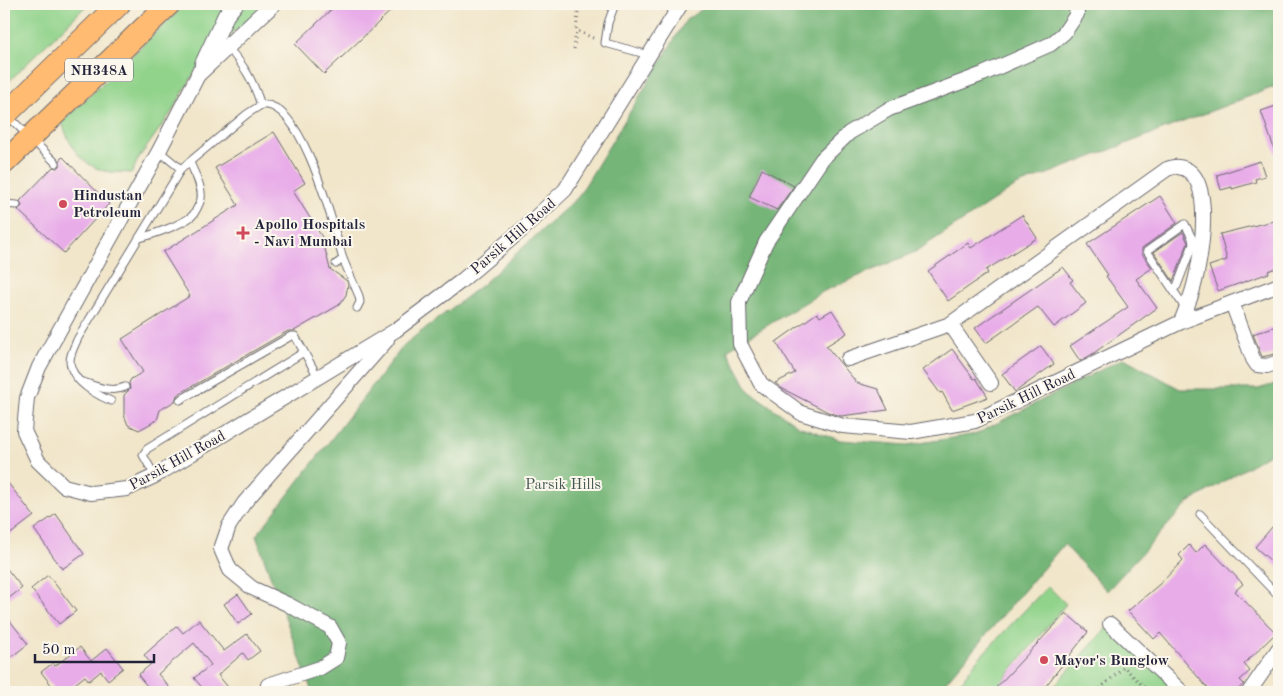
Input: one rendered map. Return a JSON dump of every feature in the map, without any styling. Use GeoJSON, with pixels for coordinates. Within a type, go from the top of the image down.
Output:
{"type":"FeatureCollection","features":[{"type":"Feature","properties":{"kind":"highway","name":"NH348A"},"geometry":{"type":"LineString","coordinates":[[5,115],[119,4]]}},
{"type":"Feature","properties":{"kind":"highway","name":"NH348A"},"geometry":{"type":"LineString","coordinates":[[4,163],[169,4]]}},
{"type":"Feature","properties":{"kind":"street"},"geometry":{"type":"LineString","coordinates":[[199,73],[226,15],[235,4]]}},
{"type":"Feature","properties":{"kind":"street","name":"Parsik Hill Road"},"geometry":{"type":"LineString","coordinates":[[273,4],[199,73],[159,151],[39,367],[27,398],[24,431],[38,461],[64,486],[91,493],[127,489],[155,476],[396,330],[460,282],[524,228],[565,190],[681,4]]}},
{"type":"Feature","properties":{"kind":"street","name":"Parsik Hill Road"},"geometry":{"type":"LineString","coordinates":[[1076,4],[1076,14],[1064,33],[1051,44],[983,74],[889,109],[849,133],[822,159],[766,242],[738,302],[740,344],[761,384],[800,413],[842,426],[911,432],[975,421],[1183,315],[1232,303],[1279,285]]}},
{"type":"Feature","properties":{"kind":"street"},"geometry":{"type":"LineString","coordinates":[[848,359],[950,324],[1167,169],[1178,166],[1188,170],[1197,179],[1202,192],[1203,227],[1198,268],[1193,290],[1183,315]]}},
{"type":"Feature","properties":{"kind":"street"},"geometry":{"type":"LineString","coordinates":[[1232,303],[1257,365],[1267,366],[1279,362]]}},
{"type":"Feature","properties":{"kind":"street"},"geometry":{"type":"LineString","coordinates":[[950,324],[991,383]]}},
{"type":"Feature","properties":{"kind":"street"},"geometry":{"type":"LineString","coordinates":[[268,685],[320,668],[336,658],[339,643],[330,628],[295,608],[252,588],[230,570],[221,549],[229,526],[244,503],[396,330]]}},
{"type":"Feature","properties":{"kind":"street"},"geometry":{"type":"LineString","coordinates":[[1110,624],[1182,692]]}},
{"type":"Feature","properties":{"kind":"street"},"geometry":{"type":"LineString","coordinates":[[1249,692],[1279,648]]}},
{"type":"Feature","properties":{"kind":"lane"},"geometry":{"type":"LineString","coordinates":[[615,4],[608,22],[605,43],[649,55]]}},
{"type":"Feature","properties":{"kind":"lane"},"geometry":{"type":"LineString","coordinates":[[227,47],[241,61],[252,80],[261,105]]}},
{"type":"Feature","properties":{"kind":"lane"},"geometry":{"type":"LineString","coordinates":[[111,401],[93,394],[72,370],[70,359],[76,343],[181,169],[247,114],[261,105],[267,104],[279,110],[290,120],[300,137],[312,163],[343,259],[359,296],[360,302],[357,308]]}},
{"type":"Feature","properties":{"kind":"lane"},"geometry":{"type":"LineString","coordinates":[[5,115],[56,163]]}},
{"type":"Feature","properties":{"kind":"lane"},"geometry":{"type":"LineString","coordinates":[[159,151],[181,169]]}},
{"type":"Feature","properties":{"kind":"lane"},"geometry":{"type":"LineString","coordinates":[[138,238],[158,232],[193,215],[201,198],[199,184],[190,162]]}},
{"type":"Feature","properties":{"kind":"lane"},"geometry":{"type":"LineString","coordinates":[[4,204],[16,205]]}},
{"type":"Feature","properties":{"kind":"lane"},"geometry":{"type":"LineString","coordinates":[[1173,289],[1177,286],[1193,244],[1185,224],[1147,251],[1173,289],[1183,315]]}},
{"type":"Feature","properties":{"kind":"lane"},"geometry":{"type":"LineString","coordinates":[[336,264],[343,259]]}},
{"type":"Feature","properties":{"kind":"lane"},"geometry":{"type":"LineString","coordinates":[[180,400],[291,336],[295,336],[318,377]]}},
{"type":"Feature","properties":{"kind":"lane"},"geometry":{"type":"LineString","coordinates":[[155,476],[144,455],[147,449],[304,352]]}},
{"type":"Feature","properties":{"kind":"lane"},"geometry":{"type":"LineString","coordinates":[[80,381],[106,390],[118,390],[125,387]]}},
{"type":"Feature","properties":{"kind":"lane"},"geometry":{"type":"LineString","coordinates":[[1200,514],[1279,597]]}},
{"type":"Feature","properties":{"kind":"path"},"geometry":{"type":"LineString","coordinates":[[574,49],[578,13]]}},
{"type":"Feature","properties":{"kind":"path"},"geometry":{"type":"LineString","coordinates":[[576,30],[605,43]]}},
{"type":"Feature","properties":{"kind":"path"},"geometry":{"type":"LineString","coordinates":[[1096,692],[1124,667],[1149,692]]}},
{"type":"Feature","properties":{"kind":"green space"},"geometry":{"type":"Polygon","coordinates":[[[4,4],[88,4],[4,86],[4,4]]]}},
{"type":"Feature","properties":{"kind":"green space"},"geometry":{"type":"Polygon","coordinates":[[[186,4],[235,4],[171,113],[138,159],[132,173],[111,172],[95,168],[76,152],[62,122],[186,4]]]}},
{"type":"Feature","properties":{"kind":"green space"},"geometry":{"type":"Polygon","coordinates":[[[247,4],[267,4],[224,40],[231,23],[247,4]]]}},
{"type":"Feature","properties":{"kind":"green space","name":"Parsik Hills"},"geometry":{"type":"Polygon","coordinates":[[[710,4],[1279,4],[1279,85],[1016,186],[915,252],[824,291],[727,350],[749,391],[798,426],[840,440],[908,445],[976,434],[1124,358],[1180,389],[1258,389],[1279,383],[1279,448],[1188,503],[1107,591],[1064,544],[937,692],[312,692],[256,536],[405,344],[483,284],[578,197],[686,20],[710,4]]]}},
{"type":"Feature","properties":{"kind":"green space"},"geometry":{"type":"Polygon","coordinates":[[[1048,586],[1066,604],[993,692],[954,692],[977,660],[1048,586]]]}},
{"type":"Feature","properties":{"kind":"green space"},"geometry":{"type":"Polygon","coordinates":[[[1110,624],[1182,692],[1049,692],[1110,624]]]}},
{"type":"Feature","properties":{"kind":"building"},"geometry":{"type":"Polygon","coordinates":[[[337,4],[398,4],[324,74],[295,44],[337,4]]]}},
{"type":"Feature","properties":{"kind":"building"},"geometry":{"type":"Polygon","coordinates":[[[1279,105],[1279,157],[1277,157],[1261,111],[1279,105]]]}},
{"type":"Feature","properties":{"kind":"building","name":"Apollo Hospitals - Navi Mumbai"},"geometry":{"type":"Polygon","coordinates":[[[274,132],[305,183],[293,191],[322,237],[330,269],[347,281],[346,295],[339,305],[294,331],[288,331],[177,395],[175,401],[160,410],[157,420],[139,430],[128,425],[124,415],[124,395],[130,389],[129,383],[131,379],[143,372],[122,339],[190,296],[163,252],[238,205],[215,168],[274,132]]]}},
{"type":"Feature","properties":{"kind":"building","name":"Hindustan Petroleum"},"geometry":{"type":"Polygon","coordinates":[[[63,157],[109,204],[64,253],[18,210],[22,206],[20,201],[53,167],[57,168],[60,166],[60,159],[63,157]]]}},
{"type":"Feature","properties":{"kind":"building"},"geometry":{"type":"Polygon","coordinates":[[[1260,161],[1265,176],[1255,179],[1256,182],[1221,190],[1217,175],[1260,161]]]}},
{"type":"Feature","properties":{"kind":"building"},"geometry":{"type":"Polygon","coordinates":[[[762,169],[794,186],[777,210],[749,197],[762,169]]]}},
{"type":"Feature","properties":{"kind":"building"},"geometry":{"type":"Polygon","coordinates":[[[1160,196],[1177,223],[1142,248],[1142,254],[1152,268],[1136,279],[1157,308],[1080,361],[1070,346],[1128,307],[1106,276],[1108,275],[1087,244],[1160,196]]]}},
{"type":"Feature","properties":{"kind":"building"},"geometry":{"type":"Polygon","coordinates":[[[1022,215],[1037,238],[986,270],[988,273],[948,301],[928,271],[968,243],[971,248],[1022,215]]]}},
{"type":"Feature","properties":{"kind":"building"},"geometry":{"type":"Polygon","coordinates":[[[1277,220],[1279,228],[1279,267],[1268,271],[1269,273],[1218,291],[1209,266],[1227,260],[1220,234],[1277,220]]]}},
{"type":"Feature","properties":{"kind":"building"},"geometry":{"type":"Polygon","coordinates":[[[1183,232],[1188,243],[1173,281],[1154,252],[1183,232]]]}},
{"type":"Feature","properties":{"kind":"building"},"geometry":{"type":"Polygon","coordinates":[[[1063,267],[1073,280],[1070,282],[1086,303],[1054,327],[1038,307],[986,343],[975,328],[1063,267]]]}},
{"type":"Feature","properties":{"kind":"building"},"geometry":{"type":"Polygon","coordinates":[[[832,310],[847,333],[826,346],[857,383],[878,389],[888,410],[841,416],[828,412],[775,383],[795,373],[776,342],[817,313],[820,317],[832,310]]]}},
{"type":"Feature","properties":{"kind":"building"},"geometry":{"type":"Polygon","coordinates":[[[1279,325],[1279,353],[1262,357],[1253,334],[1279,325]]]}},
{"type":"Feature","properties":{"kind":"building"},"geometry":{"type":"Polygon","coordinates":[[[1041,346],[1054,364],[1015,392],[1002,374],[1041,346]]]}},
{"type":"Feature","properties":{"kind":"building"},"geometry":{"type":"Polygon","coordinates":[[[952,349],[974,379],[976,378],[988,397],[952,410],[942,392],[940,393],[923,370],[952,349]]]}},
{"type":"Feature","properties":{"kind":"building"},"geometry":{"type":"Polygon","coordinates":[[[4,478],[34,516],[4,539],[4,478]]]}},
{"type":"Feature","properties":{"kind":"building"},"geometry":{"type":"Polygon","coordinates":[[[56,514],[84,554],[62,569],[34,529],[56,514]]]}},
{"type":"Feature","properties":{"kind":"building"},"geometry":{"type":"Polygon","coordinates":[[[1279,519],[1279,568],[1255,547],[1279,519]]]}},
{"type":"Feature","properties":{"kind":"building"},"geometry":{"type":"Polygon","coordinates":[[[1205,544],[1243,584],[1235,591],[1276,633],[1244,664],[1250,671],[1240,680],[1244,684],[1235,692],[1211,692],[1160,633],[1154,639],[1128,611],[1162,582],[1183,560],[1179,555],[1189,545],[1196,553],[1205,544]]]}},
{"type":"Feature","properties":{"kind":"building"},"geometry":{"type":"Polygon","coordinates":[[[4,565],[22,588],[4,602],[4,565]]]}},
{"type":"Feature","properties":{"kind":"building"},"geometry":{"type":"Polygon","coordinates":[[[48,575],[76,611],[59,624],[31,589],[48,575]]]}},
{"type":"Feature","properties":{"kind":"building"},"geometry":{"type":"Polygon","coordinates":[[[238,594],[252,614],[238,624],[224,604],[238,594]]]}},
{"type":"Feature","properties":{"kind":"building"},"geometry":{"type":"Polygon","coordinates":[[[4,613],[28,644],[10,658],[4,651],[4,613]]]}},
{"type":"Feature","properties":{"kind":"building","name":"Mayor's Bunglow"},"geometry":{"type":"Polygon","coordinates":[[[1066,613],[1088,632],[1041,692],[992,692],[1066,613]]]}},
{"type":"Feature","properties":{"kind":"building"},"geometry":{"type":"Polygon","coordinates":[[[199,620],[224,651],[247,634],[260,651],[248,660],[243,653],[218,675],[232,692],[206,692],[194,678],[211,665],[194,643],[158,674],[173,692],[152,692],[138,675],[151,664],[144,655],[177,626],[183,633],[199,620]]]}},
{"type":"Feature","properties":{"kind":"building"},"geometry":{"type":"Polygon","coordinates":[[[80,647],[91,661],[107,648],[123,668],[108,680],[101,671],[89,681],[85,676],[65,692],[57,692],[41,672],[53,663],[55,666],[80,647]]]}},
{"type":"Feature","properties":{"kind":"place","name":"Hindustan Petroleum"},"geometry":{"type":"Point","coordinates":[63,204]}},
{"type":"Feature","properties":{"kind":"place","name":"Apollo Hospitals - Navi Mumbai"},"geometry":{"type":"Point","coordinates":[243,233]}},
{"type":"Feature","properties":{"kind":"place","name":"Mayor's Bunglow"},"geometry":{"type":"Point","coordinates":[1044,660]}}]}
